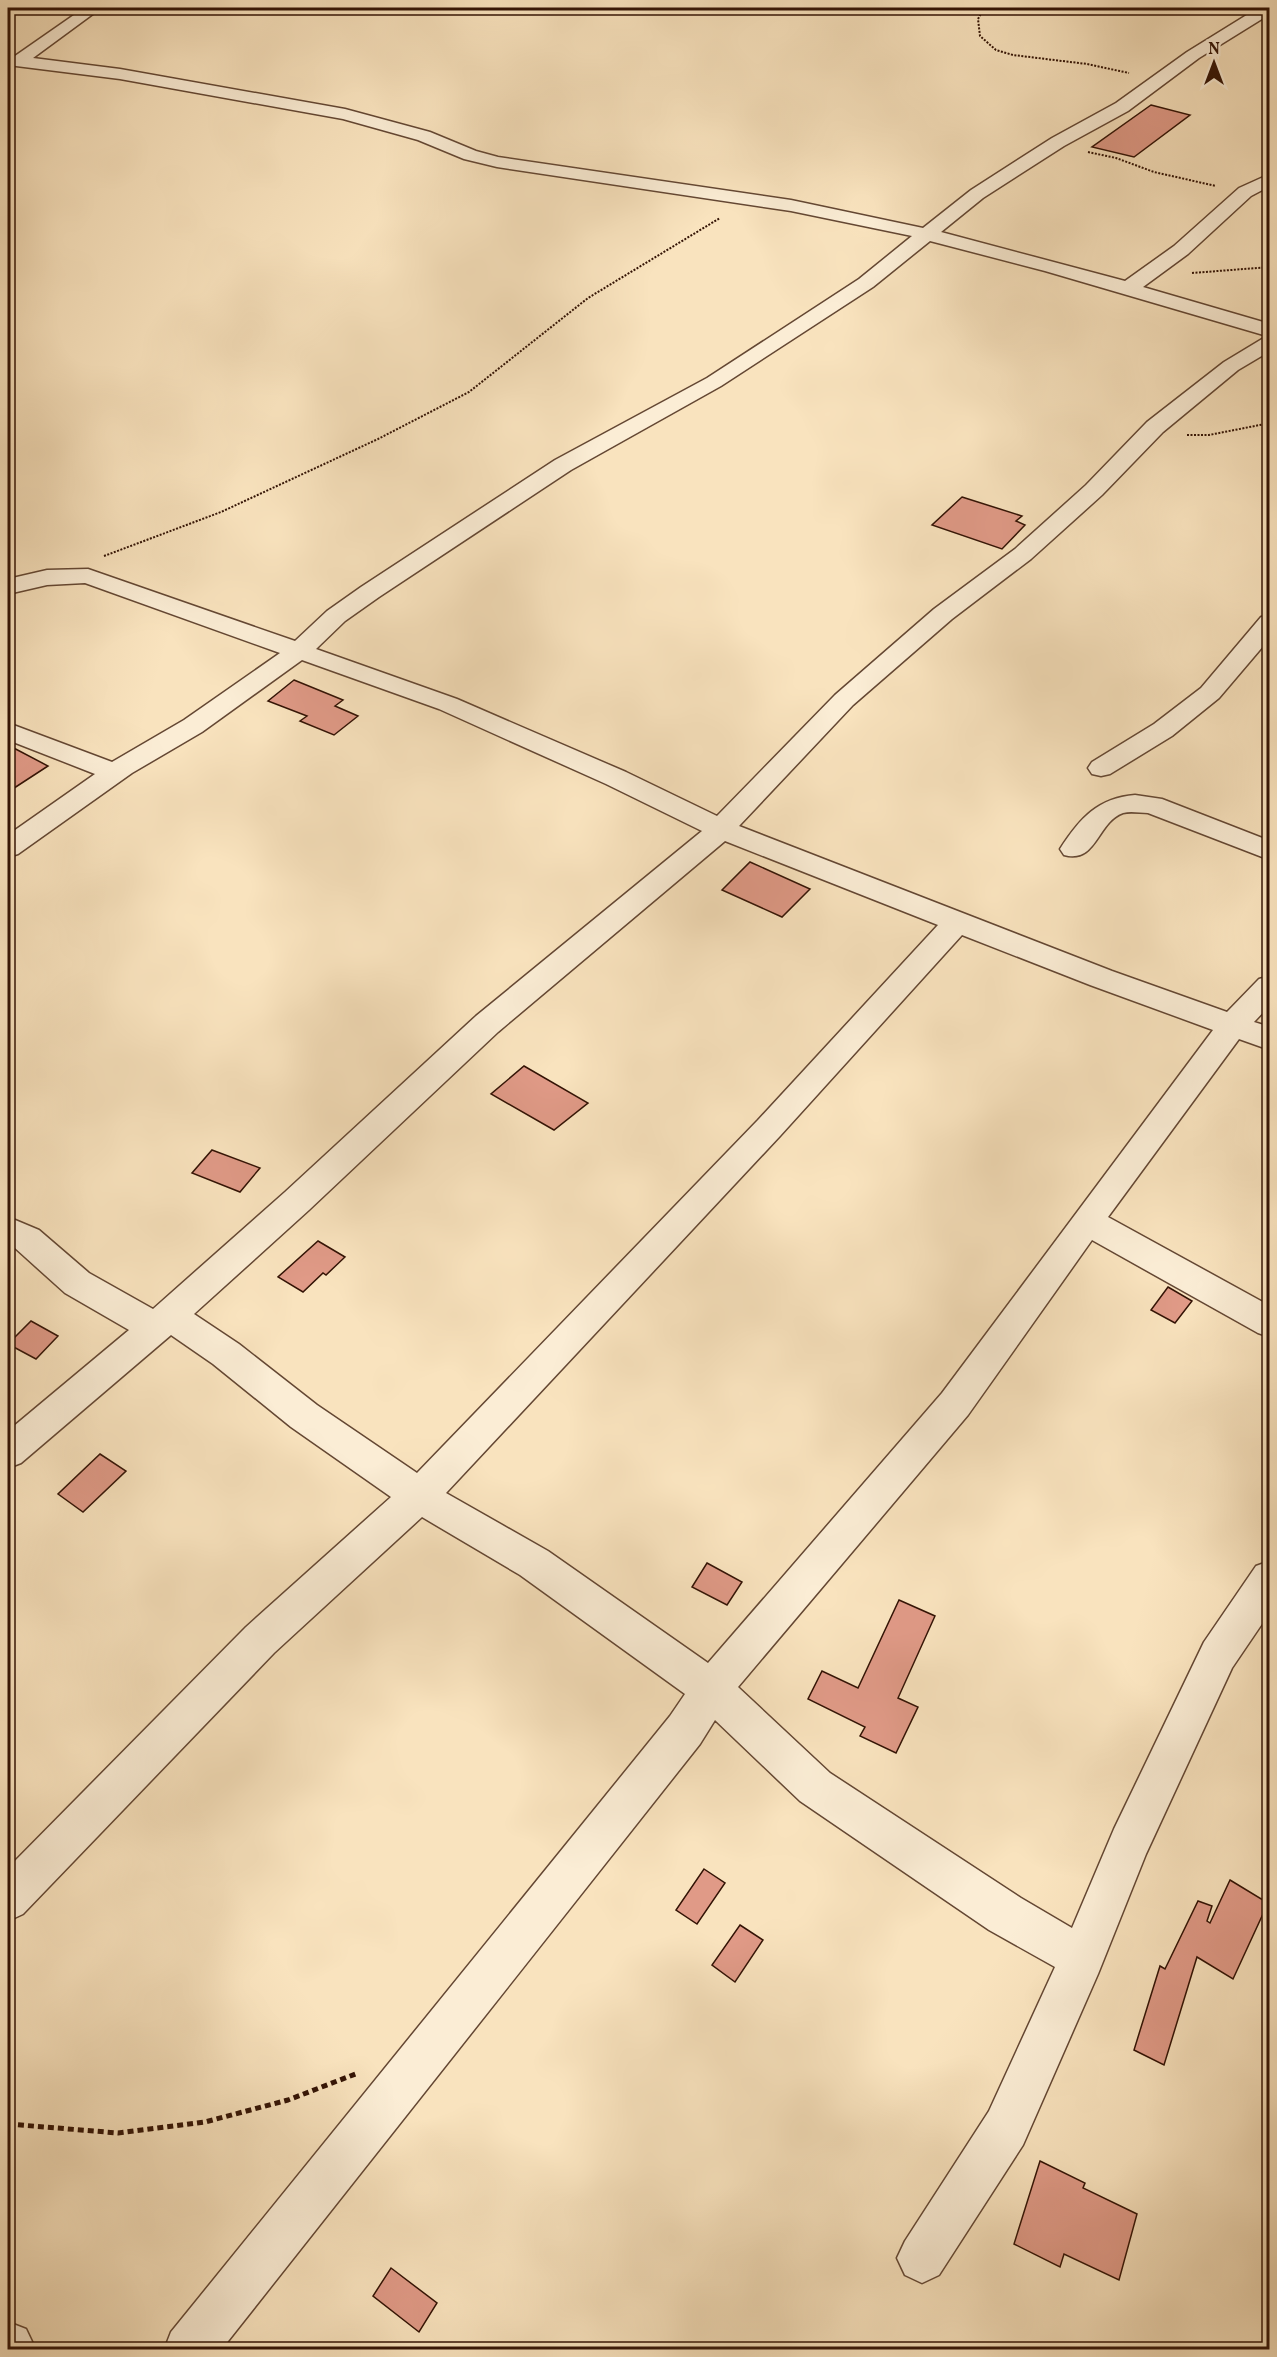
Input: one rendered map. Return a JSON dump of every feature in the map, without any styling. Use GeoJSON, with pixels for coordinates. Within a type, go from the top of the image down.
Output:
{"type":"FeatureCollection","features":[{"type":"Feature","properties":{"kind":"street"},"geometry":{"type":"LineString","coordinates":[[13,60],[93,8]]}},
{"type":"Feature","properties":{"kind":"street"},"geometry":{"type":"LineString","coordinates":[[8,848],[116,773],[193,726],[300,650],[336,616],[379,586],[563,465],[714,382],[866,283],[977,194],[1058,142],[1122,107],[1192,55],[1268,8]]}},
{"type":"Feature","properties":{"kind":"street"},"geometry":{"type":"LineString","coordinates":[[13,60],[132,76],[345,114],[424,136],[497,162],[830,213],[928,234],[1135,283],[1269,331]]}},
{"type":"Feature","properties":{"kind":"street"},"geometry":{"type":"LineString","coordinates":[[1135,283],[1181,250],[1245,192],[1269,179]]}},
{"type":"Feature","properties":{"kind":"street"},"geometry":{"type":"LineString","coordinates":[[8,1452],[162,1322],[297,1201],[487,1024],[721,829],[844,700],[943,614],[1023,554],[1059,519],[1095,490],[1155,427],[1231,366],[1269,342]]}},
{"type":"Feature","properties":{"kind":"street"},"geometry":{"type":"LineString","coordinates":[[8,587],[42,577],[69,574],[103,580],[300,650],[448,704],[616,778],[721,829],[956,923],[1251,1032]]}},
{"type":"Feature","properties":{"kind":"street"},"geometry":{"type":"LineString","coordinates":[[1101,768],[1163,730],[1210,693],[1269,622]]}},
{"type":"Feature","properties":{"kind":"street"},"geometry":{"type":"LineString","coordinates":[[8,731],[116,773]]}},
{"type":"Feature","properties":{"kind":"street"},"geometry":{"type":"LineString","coordinates":[[1074,849],[1100,816],[1111,806],[1136,802],[1152,805],[1269,851]]}},
{"type":"Feature","properties":{"kind":"street"},"geometry":{"type":"LineString","coordinates":[[8,1899],[260,1640],[418,1496],[769,1128],[956,923]]}},
{"type":"Feature","properties":{"kind":"street"},"geometry":{"type":"LineString","coordinates":[[189,2349],[685,1730],[711,1689],[956,1404],[1087,1221],[1251,1032],[1269,986]]}},
{"type":"Feature","properties":{"kind":"street"},"geometry":{"type":"LineString","coordinates":[[1087,1221],[1269,1323]]}},
{"type":"Feature","properties":{"kind":"street"},"geometry":{"type":"LineString","coordinates":[[8,1230],[27,1239],[77,1283],[226,1354],[304,1416],[418,1496],[534,1563],[711,1689],[815,1787],[1005,1914],[1082,1958]]}},
{"type":"Feature","properties":{"kind":"street"},"geometry":{"type":"LineString","coordinates":[[922,2258],[1005,2128],[1082,1958],[1129,1844],[1218,1655],[1269,1578]]}},
{"type":"Feature","properties":{"kind":"path"},"geometry":{"type":"LineString","coordinates":[[984,8],[978,19],[980,36],[996,50],[1013,55],[1095,65],[1159,80]]}},
{"type":"Feature","properties":{"kind":"path"},"geometry":{"type":"LineString","coordinates":[[1058,142],[1116,158],[1154,172],[1245,192]]}},
{"type":"Feature","properties":{"kind":"path"},"geometry":{"type":"LineString","coordinates":[[69,574],[92,561],[221,512],[378,439],[469,392],[588,298],[750,200]]}},
{"type":"Feature","properties":{"kind":"path"},"geometry":{"type":"LineString","coordinates":[[1135,283],[1269,267]]}},
{"type":"Feature","properties":{"kind":"path"},"geometry":{"type":"LineString","coordinates":[[1147,435],[1209,435],[1269,423]]}},
{"type":"Feature","properties":{"kind":"path"},"geometry":{"type":"LineString","coordinates":[[8,2124],[118,2133],[205,2122],[288,2100],[363,2071]]}},
{"type":"Feature","properties":{"kind":"building"},"geometry":{"type":"Polygon","coordinates":[[[1151,105],[1190,115],[1134,157],[1092,147],[1151,105]]]}},
{"type":"Feature","properties":{"kind":"building"},"geometry":{"type":"Polygon","coordinates":[[[962,497],[1022,516],[1016,521],[1025,525],[1002,549],[932,525],[962,497]]]}},
{"type":"Feature","properties":{"kind":"building"},"geometry":{"type":"Polygon","coordinates":[[[294,680],[343,700],[335,706],[358,716],[334,735],[300,721],[307,716],[268,701],[294,680]]]}},
{"type":"Feature","properties":{"kind":"building"},"geometry":{"type":"Polygon","coordinates":[[[8,745],[48,766],[8,792],[8,745]]]}},
{"type":"Feature","properties":{"kind":"building"},"geometry":{"type":"Polygon","coordinates":[[[750,862],[810,889],[782,917],[722,890],[750,862]]]}},
{"type":"Feature","properties":{"kind":"building"},"geometry":{"type":"Polygon","coordinates":[[[524,1066],[588,1103],[554,1130],[491,1094],[524,1066]]]}},
{"type":"Feature","properties":{"kind":"building"},"geometry":{"type":"Polygon","coordinates":[[[212,1150],[260,1168],[240,1192],[192,1173],[212,1150]]]}},
{"type":"Feature","properties":{"kind":"building"},"geometry":{"type":"Polygon","coordinates":[[[318,1241],[345,1257],[303,1292],[278,1277],[318,1241]]]}},
{"type":"Feature","properties":{"kind":"building"},"geometry":{"type":"Polygon","coordinates":[[[1168,1287],[1192,1301],[1175,1323],[1151,1310],[1168,1287]]]}},
{"type":"Feature","properties":{"kind":"building"},"geometry":{"type":"Polygon","coordinates":[[[31,1321],[58,1336],[36,1359],[8,1344],[31,1321]]]}},
{"type":"Feature","properties":{"kind":"building"},"geometry":{"type":"Polygon","coordinates":[[[100,1454],[126,1471],[83,1512],[58,1494],[100,1454]]]}},
{"type":"Feature","properties":{"kind":"building"},"geometry":{"type":"Polygon","coordinates":[[[707,1563],[742,1582],[727,1605],[692,1587],[707,1563]]]}},
{"type":"Feature","properties":{"kind":"building"},"geometry":{"type":"Polygon","coordinates":[[[899,1600],[935,1616],[898,1698],[918,1707],[896,1753],[860,1736],[865,1727],[808,1699],[822,1671],[858,1688],[899,1600]]]}},
{"type":"Feature","properties":{"kind":"building"},"geometry":{"type":"Polygon","coordinates":[[[704,1869],[725,1883],[697,1924],[676,1910],[704,1869]]]}},
{"type":"Feature","properties":{"kind":"building"},"geometry":{"type":"Polygon","coordinates":[[[1230,1880],[1268,1903],[1233,1979],[1197,1957],[1164,2065],[1134,2050],[1160,1966],[1165,1969],[1198,1901],[1212,1906],[1207,1921],[1210,1923],[1230,1880]]]}},
{"type":"Feature","properties":{"kind":"building"},"geometry":{"type":"Polygon","coordinates":[[[740,1925],[763,1940],[735,1982],[712,1965],[740,1925]]]}},
{"type":"Feature","properties":{"kind":"building"},"geometry":{"type":"Polygon","coordinates":[[[1040,2161],[1085,2183],[1083,2188],[1137,2214],[1119,2280],[1064,2254],[1060,2267],[1014,2244],[1040,2161]]]}},
{"type":"Feature","properties":{"kind":"building"},"geometry":{"type":"Polygon","coordinates":[[[391,2268],[437,2303],[419,2332],[373,2296],[391,2268]]]}}]}
